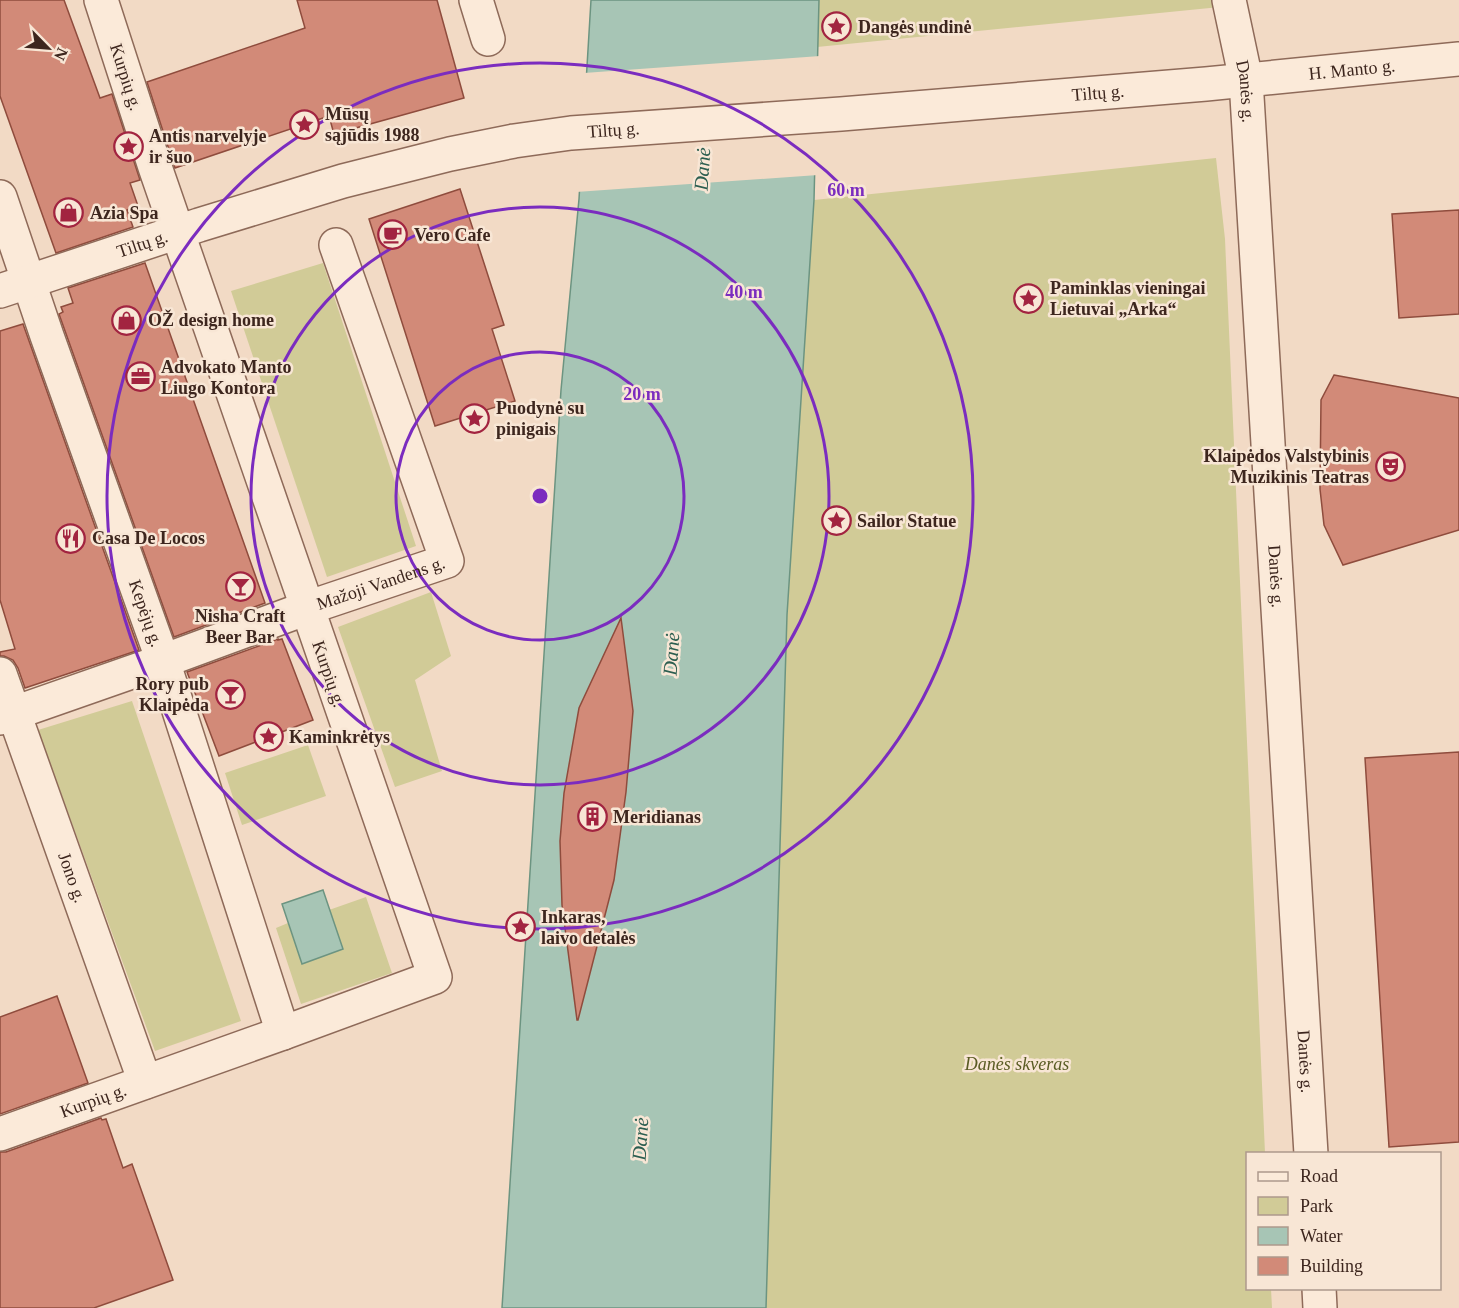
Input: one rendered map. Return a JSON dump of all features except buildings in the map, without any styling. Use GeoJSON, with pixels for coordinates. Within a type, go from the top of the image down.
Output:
{"type":"FeatureCollection","features":[{"type":"Feature","properties":{"kind":"street","name":"Kurpių g."},"geometry":{"type":"LineString","coordinates":[[0,1134],[435,977],[155,167],[101,0]]}},
{"type":"Feature","properties":{"kind":"street"},"geometry":{"type":"LineString","coordinates":[[476,0],[488,39]]}},
{"type":"Feature","properties":{"kind":"street","name":"Danės g."},"geometry":{"type":"LineString","coordinates":[[1229,0],[1246,80],[1311,1152]]}},
{"type":"Feature","properties":{"kind":"street","name":"H. Manto g."},"geometry":{"type":"LineString","coordinates":[[1246,80],[1459,59]]}},
{"type":"Feature","properties":{"kind":"street","name":"Tiltų g."},"geometry":{"type":"LineString","coordinates":[[14,286],[343,181],[450,153],[514,141],[571,133],[841,114],[1246,80]]}},
{"type":"Feature","properties":{"kind":"street","name":"Kepėjų g."},"geometry":{"type":"LineString","coordinates":[[0,197],[14,286],[163,661],[284,1033]]}},
{"type":"Feature","properties":{"kind":"street","name":"Mažoji Vandens g."},"geometry":{"type":"LineString","coordinates":[[7,716],[307,608],[447,561],[336,245]]}},
{"type":"Feature","properties":{"kind":"street","name":"Jono g."},"geometry":{"type":"LineString","coordinates":[[0,674],[7,716],[145,1082]]}},
{"type":"Feature","properties":{"kind":"street"},"geometry":{"type":"LineString","coordinates":[[1319,1290],[1320,1308]]}},
{"type":"Feature","properties":{"kind":"green space"},"geometry":{"type":"Polygon","coordinates":[[[819,0],[1229,0],[1230,6],[817,47],[819,0]]]}},
{"type":"Feature","properties":{"kind":"green space","name":"Danės skveras"},"geometry":{"type":"Polygon","coordinates":[[[1216,158],[1225,239],[1265,1152],[1246,1152],[1246,1290],[1271,1290],[1272,1308],[766,1308],[787,615],[814,200],[1216,158]]]}},
{"type":"Feature","properties":{"kind":"green space"},"geometry":{"type":"Polygon","coordinates":[[[323,263],[416,546],[327,577],[231,291],[323,263]]]}},
{"type":"Feature","properties":{"kind":"green space"},"geometry":{"type":"Polygon","coordinates":[[[431,592],[451,656],[415,680],[442,771],[395,787],[338,627],[431,592]]]}},
{"type":"Feature","properties":{"kind":"green space"},"geometry":{"type":"Polygon","coordinates":[[[132,701],[241,1021],[155,1051],[38,730],[132,701]]]}},
{"type":"Feature","properties":{"kind":"green space"},"geometry":{"type":"Polygon","coordinates":[[[308,745],[326,796],[242,825],[225,773],[308,745]]]}},
{"type":"Feature","properties":{"kind":"green space"},"geometry":{"type":"Polygon","coordinates":[[[366,897],[392,973],[301,1004],[276,928],[288,923],[302,963],[343,949],[329,910],[366,897]]]}},
{"type":"Feature","properties":{"kind":"water","name":"Danė"},"geometry":{"type":"Polygon","coordinates":[[[591,0],[819,0],[814,200],[787,615],[766,1308],[502,1308],[561,390],[579,199],[591,0]]]}},
{"type":"Feature","properties":{"kind":"water"},"geometry":{"type":"Polygon","coordinates":[[[323,890],[343,949],[302,964],[282,904],[323,890]]]}},
{"type":"Feature","properties":{"kind":"pier"},"geometry":{"type":"Polygon","coordinates":[[[820,56],[818,175],[576,192],[584,73],[820,56]]]}},
{"type":"Feature","properties":{"kind":"place","name":"Dangės undinė"},"geometry":{"type":"Point","coordinates":[837,27]}},
{"type":"Feature","properties":{"kind":"place","name":"Mūsų sąjūdis 1988"},"geometry":{"type":"Point","coordinates":[304,124]}},
{"type":"Feature","properties":{"kind":"place","name":"Antis narvelyje ir šuo"},"geometry":{"type":"Point","coordinates":[128,146]}},
{"type":"Feature","properties":{"kind":"place","name":"Azia Spa"},"geometry":{"type":"Point","coordinates":[69,213]}},
{"type":"Feature","properties":{"kind":"place","name":"Vero Cafe"},"geometry":{"type":"Point","coordinates":[393,235]}},
{"type":"Feature","properties":{"kind":"place","name":"Paminklas vieningai Lietuvai „Arka“"},"geometry":{"type":"Point","coordinates":[1029,298]}},
{"type":"Feature","properties":{"kind":"place","name":"OŽ design home"},"geometry":{"type":"Point","coordinates":[127,320]}},
{"type":"Feature","properties":{"kind":"place","name":"Advokato Manto Liugo Kontora"},"geometry":{"type":"Point","coordinates":[140,377]}},
{"type":"Feature","properties":{"kind":"place","name":"Puodynė su pinigais"},"geometry":{"type":"Point","coordinates":[475,418]}},
{"type":"Feature","properties":{"kind":"place","name":"Klaipėdos Valstybinis Muzikinis Teatras"},"geometry":{"type":"Point","coordinates":[1390,466]}},
{"type":"Feature","properties":{"kind":"place","name":"Sailor Statue"},"geometry":{"type":"Point","coordinates":[836,521]}},
{"type":"Feature","properties":{"kind":"place","name":"Casa De Locos"},"geometry":{"type":"Point","coordinates":[71,538]}},
{"type":"Feature","properties":{"kind":"place","name":"Nisha Craft Beer Bar"},"geometry":{"type":"Point","coordinates":[240,587]}},
{"type":"Feature","properties":{"kind":"place","name":"Rory pub Klaipėda"},"geometry":{"type":"Point","coordinates":[230,694]}},
{"type":"Feature","properties":{"kind":"place","name":"Kaminkrėtys"},"geometry":{"type":"Point","coordinates":[268,737]}},
{"type":"Feature","properties":{"kind":"place","name":"Meridianas"},"geometry":{"type":"Point","coordinates":[592,817]}},
{"type":"Feature","properties":{"kind":"place","name":"Inkaras, laivo detalės"},"geometry":{"type":"Point","coordinates":[520,927]}}]}
